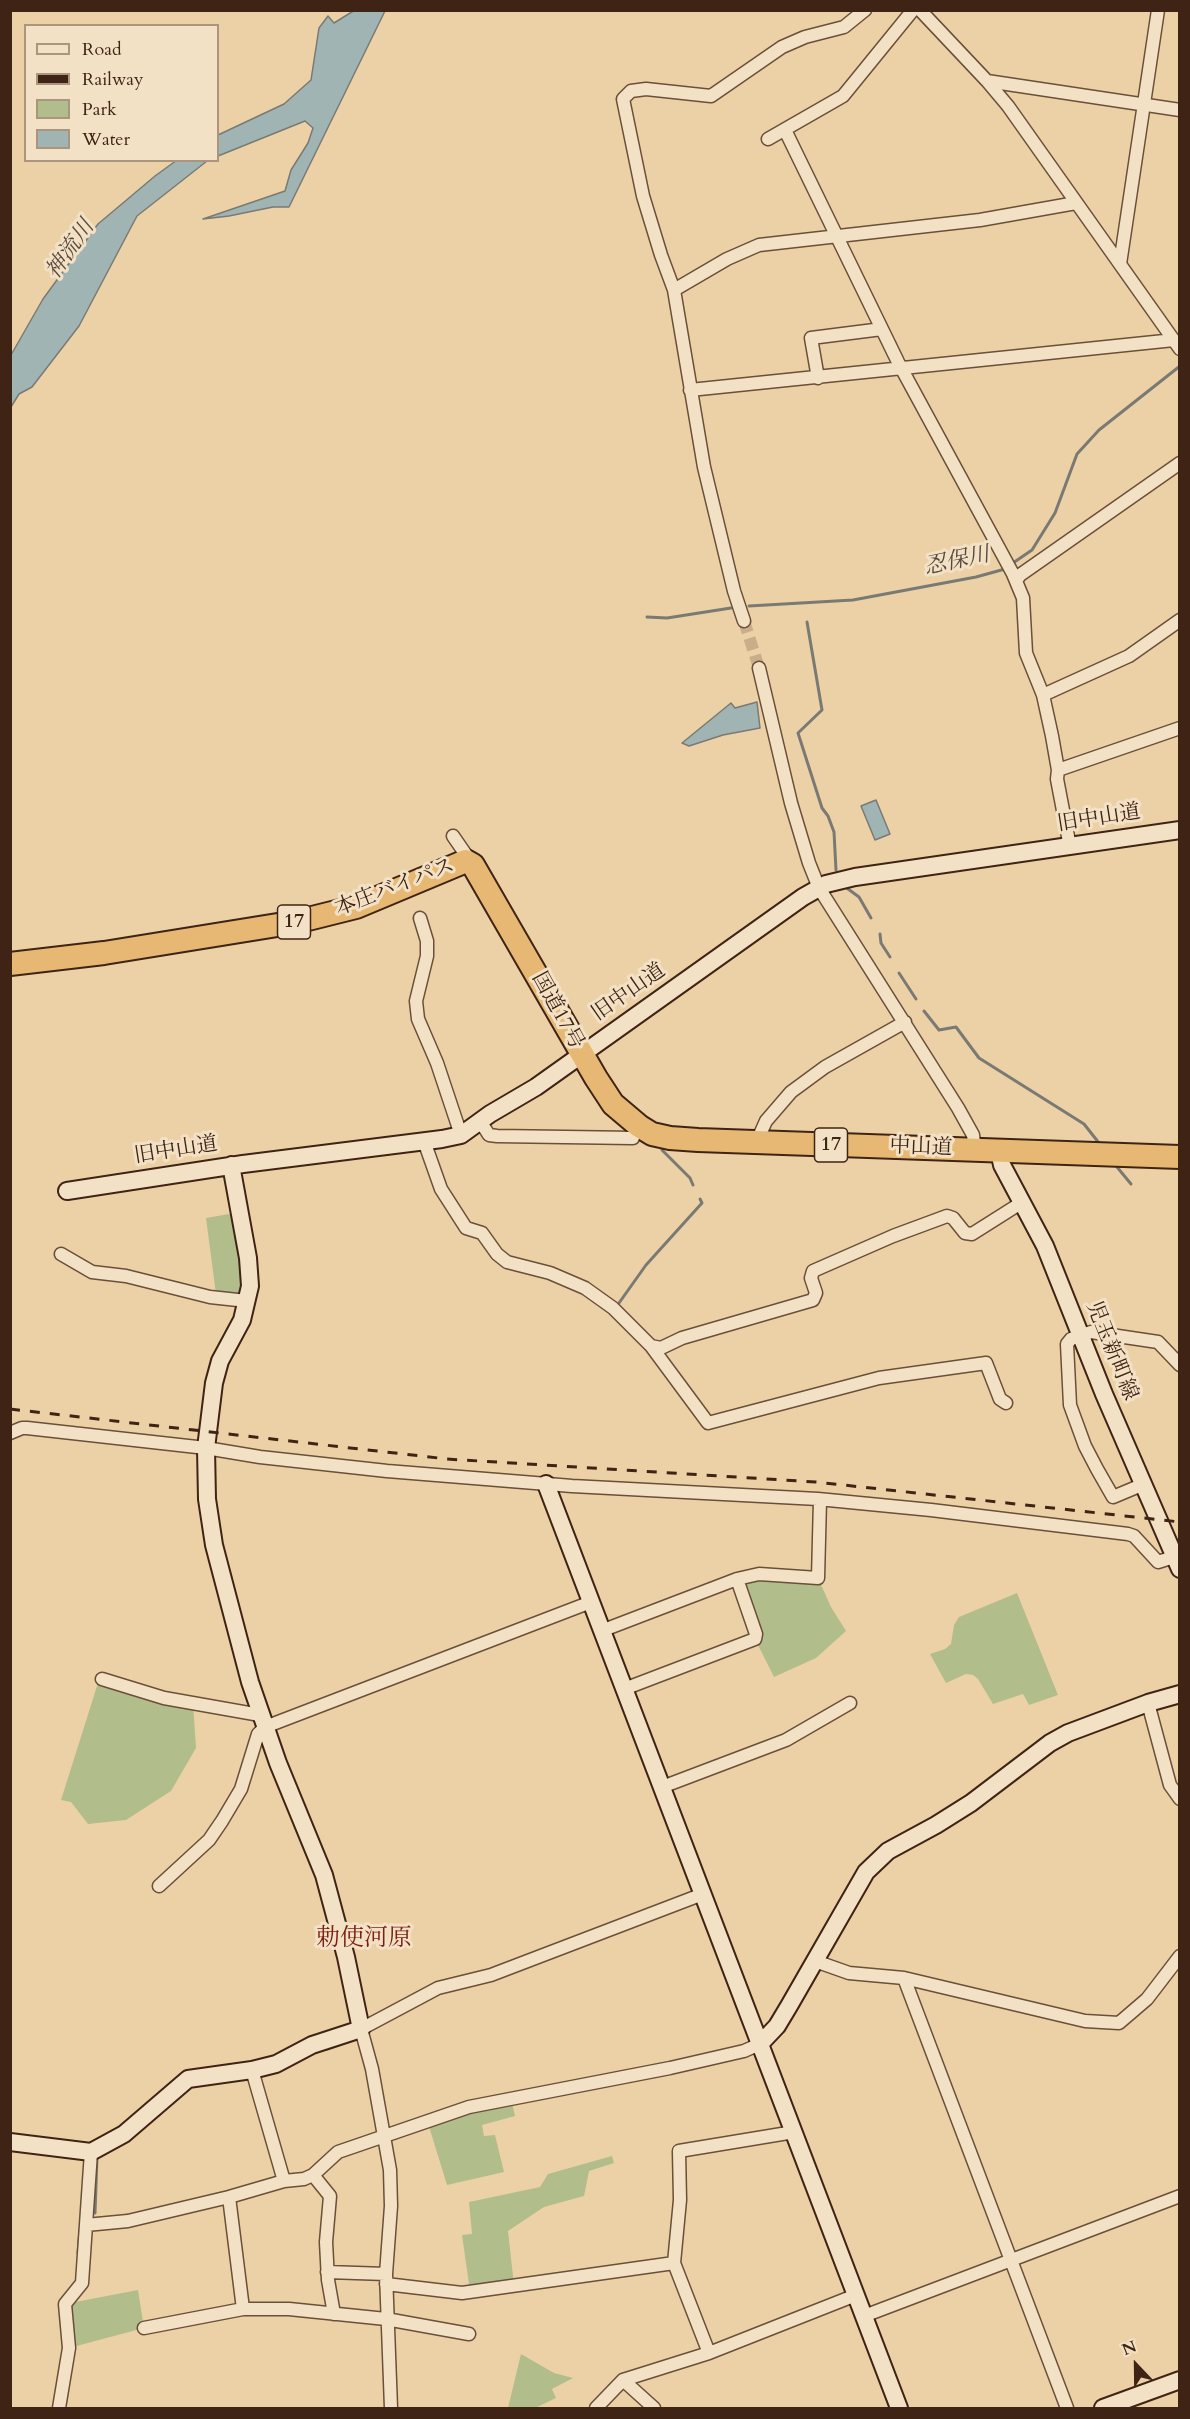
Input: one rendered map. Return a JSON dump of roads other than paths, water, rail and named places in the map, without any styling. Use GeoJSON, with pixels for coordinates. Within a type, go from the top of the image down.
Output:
{"type":"FeatureCollection","features":[{"type":"Feature","properties":{"kind":"highway","name":"本庄バイパス"},"geometry":{"type":"LineString","coordinates":[[10,964],[104,953],[296,922],[356,907],[463,861],[473,865]]}},
{"type":"Feature","properties":{"kind":"highway","name":"国道17号"},"geometry":{"type":"LineString","coordinates":[[473,865],[581,1054],[614,1104],[639,1126],[662,1137]]}},
{"type":"Feature","properties":{"kind":"highway","name":"中山道"},"geometry":{"type":"LineString","coordinates":[[662,1137],[1179,1157]]}},
{"type":"Feature","properties":{"kind":"street"},"geometry":{"type":"LineString","coordinates":[[744,621],[734,591],[706,474],[674,290],[643,196],[623,102],[626,94],[631,91],[646,89],[711,96],[782,47],[806,37],[844,27],[865,10]]}},
{"type":"Feature","properties":{"kind":"street"},"geometry":{"type":"LineString","coordinates":[[768,139],[843,96],[913,10]]}},
{"type":"Feature","properties":{"kind":"street"},"geometry":{"type":"LineString","coordinates":[[690,390],[1177,345],[987,81],[920,10]]}},
{"type":"Feature","properties":{"kind":"street"},"geometry":{"type":"LineString","coordinates":[[1120,264],[1158,10]]}},
{"type":"Feature","properties":{"kind":"street"},"geometry":{"type":"LineString","coordinates":[[987,81],[1179,110]]}},
{"type":"Feature","properties":{"kind":"street"},"geometry":{"type":"LineString","coordinates":[[785,130],[902,370],[1005,560],[1023,598],[1026,653],[1043,695],[1070,847]]}},
{"type":"Feature","properties":{"kind":"street"},"geometry":{"type":"LineString","coordinates":[[674,290],[727,259],[759,245],[980,220],[1076,203]]}},
{"type":"Feature","properties":{"kind":"street"},"geometry":{"type":"LineString","coordinates":[[818,378],[811,338],[882,329]]}},
{"type":"Feature","properties":{"kind":"street"},"geometry":{"type":"LineString","coordinates":[[1014,577],[1179,463]]}},
{"type":"Feature","properties":{"kind":"street"},"geometry":{"type":"LineString","coordinates":[[1043,695],[1129,656],[1179,620]]}},
{"type":"Feature","properties":{"kind":"street"},"geometry":{"type":"LineString","coordinates":[[759,668],[791,802],[808,863],[819,888],[968,1124],[975,1139],[975,1150]]}},
{"type":"Feature","properties":{"kind":"street"},"geometry":{"type":"LineString","coordinates":[[1058,770],[1179,728]]}},
{"type":"Feature","properties":{"kind":"street","name":"旧中山道"},"geometry":{"type":"LineString","coordinates":[[67,1191],[231,1165],[461,1135],[523,1095],[819,888],[855,877],[1179,830]]}},
{"type":"Feature","properties":{"kind":"street"},"geometry":{"type":"LineString","coordinates":[[453,836],[473,865]]}},
{"type":"Feature","properties":{"kind":"street"},"geometry":{"type":"LineString","coordinates":[[420,918],[427,941],[427,956],[416,1001],[418,1019],[437,1063],[461,1135]]}},
{"type":"Feature","properties":{"kind":"street"},"geometry":{"type":"LineString","coordinates":[[757,1142],[766,1121],[791,1092],[825,1067],[904,1022]]}},
{"type":"Feature","properties":{"kind":"street"},"geometry":{"type":"LineString","coordinates":[[480,1121],[489,1135],[497,1136],[633,1138]]}},
{"type":"Feature","properties":{"kind":"street"},"geometry":{"type":"LineString","coordinates":[[424,1141],[441,1189],[465,1228],[482,1233],[497,1254],[507,1262],[550,1273],[585,1288],[613,1308],[651,1346],[708,1423],[879,1378],[986,1363],[1000,1399],[1006,1403]]}},
{"type":"Feature","properties":{"kind":"street","name":"児玉新町線"},"geometry":{"type":"LineString","coordinates":[[999,1151],[1002,1166],[1045,1246],[1080,1335],[1178,1560]]}},
{"type":"Feature","properties":{"kind":"street"},"geometry":{"type":"LineString","coordinates":[[231,1165],[248,1258],[250,1286],[242,1320],[220,1361],[216,1376],[206,1448],[207,1499],[214,1545],[239,1643],[262,1721],[327,1886],[372,2069],[385,2135],[391,2206],[386,2279],[391,2409]]}},
{"type":"Feature","properties":{"kind":"street"},"geometry":{"type":"LineString","coordinates":[[651,1346],[661,1348],[682,1338],[811,1300],[816,1295],[811,1276],[815,1269],[944,1216],[951,1217],[965,1233],[972,1234],[1021,1203]]}},
{"type":"Feature","properties":{"kind":"street"},"geometry":{"type":"LineString","coordinates":[[61,1254],[92,1272],[126,1276],[210,1297],[247,1301]]}},
{"type":"Feature","properties":{"kind":"street"},"geometry":{"type":"LineString","coordinates":[[1144,1484],[1113,1497],[1085,1446],[1070,1405],[1067,1344],[1071,1339],[1090,1332],[1158,1342],[1179,1365]]}},
{"type":"Feature","properties":{"kind":"street"},"geometry":{"type":"LineString","coordinates":[[10,1433],[27,1428],[206,1448],[260,1458],[546,1484],[820,1500],[931,1510],[1128,1534],[1134,1536],[1158,1562],[1178,1560]]}},
{"type":"Feature","properties":{"kind":"street"},"geometry":{"type":"LineString","coordinates":[[546,1484],[899,2409]]}},
{"type":"Feature","properties":{"kind":"street"},"geometry":{"type":"LineString","coordinates":[[601,1631],[737,1579],[759,1574],[818,1578],[820,1500]]}},
{"type":"Feature","properties":{"kind":"street"},"geometry":{"type":"LineString","coordinates":[[624,1689],[755,1639],[756,1634],[737,1579]]}},
{"type":"Feature","properties":{"kind":"street"},"geometry":{"type":"LineString","coordinates":[[102,1679],[164,1698],[262,1721],[591,1602]]}},
{"type":"Feature","properties":{"kind":"street"},"geometry":{"type":"LineString","coordinates":[[86,2225],[128,2221],[229,2197],[284,2181],[304,2179],[313,2175],[338,2152],[469,2107],[670,2068],[744,2051],[760,2044],[777,2026],[866,1872],[888,1851],[971,1803],[1050,1743],[1068,1733],[1179,1694]]}},
{"type":"Feature","properties":{"kind":"street"},"geometry":{"type":"LineString","coordinates":[[662,1787],[786,1740],[850,1703]]}},
{"type":"Feature","properties":{"kind":"street"},"geometry":{"type":"LineString","coordinates":[[1148,1703],[1170,1785],[1179,1799]]}},
{"type":"Feature","properties":{"kind":"street"},"geometry":{"type":"LineString","coordinates":[[159,1886],[209,1840],[242,1790],[262,1721]]}},
{"type":"Feature","properties":{"kind":"street"},"geometry":{"type":"LineString","coordinates":[[10,2142],[90,2152],[124,2134],[188,2079],[252,2070],[276,2064],[312,2045],[361,2029],[438,1988],[491,1975],[703,1894]]}},
{"type":"Feature","properties":{"kind":"street"},"geometry":{"type":"LineString","coordinates":[[815,1961],[849,1973],[904,1978],[1086,2021],[1119,2023],[1146,1999],[1177,1964]]}},
{"type":"Feature","properties":{"kind":"street"},"geometry":{"type":"LineString","coordinates":[[904,1978],[1067,2409]]}},
{"type":"Feature","properties":{"kind":"street"},"geometry":{"type":"LineString","coordinates":[[252,2070],[284,2181]]}},
{"type":"Feature","properties":{"kind":"street"},"geometry":{"type":"LineString","coordinates":[[709,2353],[674,2263],[680,2199],[679,2151],[794,2132]]}},
{"type":"Feature","properties":{"kind":"street"},"geometry":{"type":"LineString","coordinates":[[59,2409],[69,2348],[65,2304],[82,2283],[90,2152]]}},
{"type":"Feature","properties":{"kind":"street"},"geometry":{"type":"LineString","coordinates":[[313,2175],[330,2196],[326,2242],[327,2272],[334,2314]]}},
{"type":"Feature","properties":{"kind":"street"},"geometry":{"type":"LineString","coordinates":[[864,2316],[1179,2196]]}},
{"type":"Feature","properties":{"kind":"street"},"geometry":{"type":"LineString","coordinates":[[229,2197],[243,2309]]}},
{"type":"Feature","properties":{"kind":"street"},"geometry":{"type":"LineString","coordinates":[[327,2272],[386,2279],[462,2293],[674,2263]]}},
{"type":"Feature","properties":{"kind":"street"},"geometry":{"type":"LineString","coordinates":[[596,2409],[623,2380],[709,2353],[856,2295]]}},
{"type":"Feature","properties":{"kind":"street"},"geometry":{"type":"LineString","coordinates":[[144,2328],[243,2309],[289,2310],[386,2319],[469,2334]]}},
{"type":"Feature","properties":{"kind":"street"},"geometry":{"type":"LineString","coordinates":[[623,2380],[654,2409]]}},
{"type":"Feature","properties":{"kind":"street"},"geometry":{"type":"LineString","coordinates":[[1103,2409],[1179,2380]]}},
{"type":"Feature","properties":{"kind":"water"},"geometry":{"type":"Polygon","coordinates":[[[355,10],[385,11],[289,207],[273,207],[203,219],[285,191],[291,170],[308,143],[313,128],[305,121],[219,156],[219,135],[284,104],[311,80],[319,28],[328,16],[334,23],[355,10]]]}},
{"type":"Feature","properties":{"kind":"water"},"geometry":{"type":"Polygon","coordinates":[[[174,162],[206,162],[137,216],[79,326],[32,387],[19,394],[11,407],[11,355],[43,299],[98,224],[174,162]]]}},
{"type":"Feature","properties":{"kind":"water"},"geometry":{"type":"Polygon","coordinates":[[[757,702],[760,728],[723,735],[689,746],[682,743],[731,703],[735,708],[757,702]]]}},
{"type":"Feature","properties":{"kind":"water"},"geometry":{"type":"Polygon","coordinates":[[[876,800],[890,834],[875,840],[861,806],[876,800]]]}},
{"type":"Feature","properties":{"kind":"waterway","name":"忍保川"},"geometry":{"type":"LineString","coordinates":[[1010,565],[1032,550],[1055,513],[1077,454],[1099,430],[1180,366]]}},
{"type":"Feature","properties":{"kind":"waterway","name":"忍保川"},"geometry":{"type":"LineString","coordinates":[[749,606],[853,600],[976,577],[1005,569]]}},
{"type":"Feature","properties":{"kind":"waterway","name":"忍保川"},"geometry":{"type":"LineString","coordinates":[[647,617],[667,618],[731,608]]}},
{"type":"Feature","properties":{"kind":"waterway"},"geometry":{"type":"LineString","coordinates":[[807,622],[822,710],[798,733],[822,808],[834,832],[836,870]]}},
{"type":"Feature","properties":{"kind":"waterway"},"geometry":{"type":"LineString","coordinates":[[844,886],[859,897],[871,918]]}},
{"type":"Feature","properties":{"kind":"waterway"},"geometry":{"type":"LineString","coordinates":[[880,934],[881,943],[890,957]]}},
{"type":"Feature","properties":{"kind":"waterway"},"geometry":{"type":"LineString","coordinates":[[899,973],[916,999]]}},
{"type":"Feature","properties":{"kind":"waterway"},"geometry":{"type":"LineString","coordinates":[[924,1011],[939,1030],[956,1027],[979,1058],[1084,1124],[1099,1143]]}},
{"type":"Feature","properties":{"kind":"waterway"},"geometry":{"type":"LineString","coordinates":[[662,1150],[690,1178],[693,1185]]}},
{"type":"Feature","properties":{"kind":"waterway"},"geometry":{"type":"LineString","coordinates":[[1117,1167],[1131,1184]]}},
{"type":"Feature","properties":{"kind":"waterway"},"geometry":{"type":"LineString","coordinates":[[619,1303],[646,1265],[702,1203],[700,1199]]}},
{"type":"Feature","properties":{"kind":"waterway"},"geometry":{"type":"LineString","coordinates":[[327,2049],[356,2039]]}},
{"type":"Feature","properties":{"kind":"waterway"},"geometry":{"type":"LineString","coordinates":[[95,2213],[97,2157],[100,2156]]}},
{"type":"Feature","properties":{"kind":"waterway"},"geometry":{"type":"LineString","coordinates":[[78,2253],[80,2230]]}},
{"type":"Feature","properties":{"kind":"tunnel"},"geometry":{"type":"LineString","coordinates":[[744,621],[759,668]]}},
{"type":"Feature","properties":{"kind":"railway"},"geometry":{"type":"LineString","coordinates":[[10,1409],[447,1459],[816,1482],[1180,1522]]}},
{"type":"Feature","properties":{"kind":"district","name":"勅使河原"},"geometry":{"type":"Point","coordinates":[364,1939]}},
{"type":"Feature","properties":{"kind":"water label","name":"神流川"},"geometry":{"type":"Point","coordinates":[71,250]}}]}
